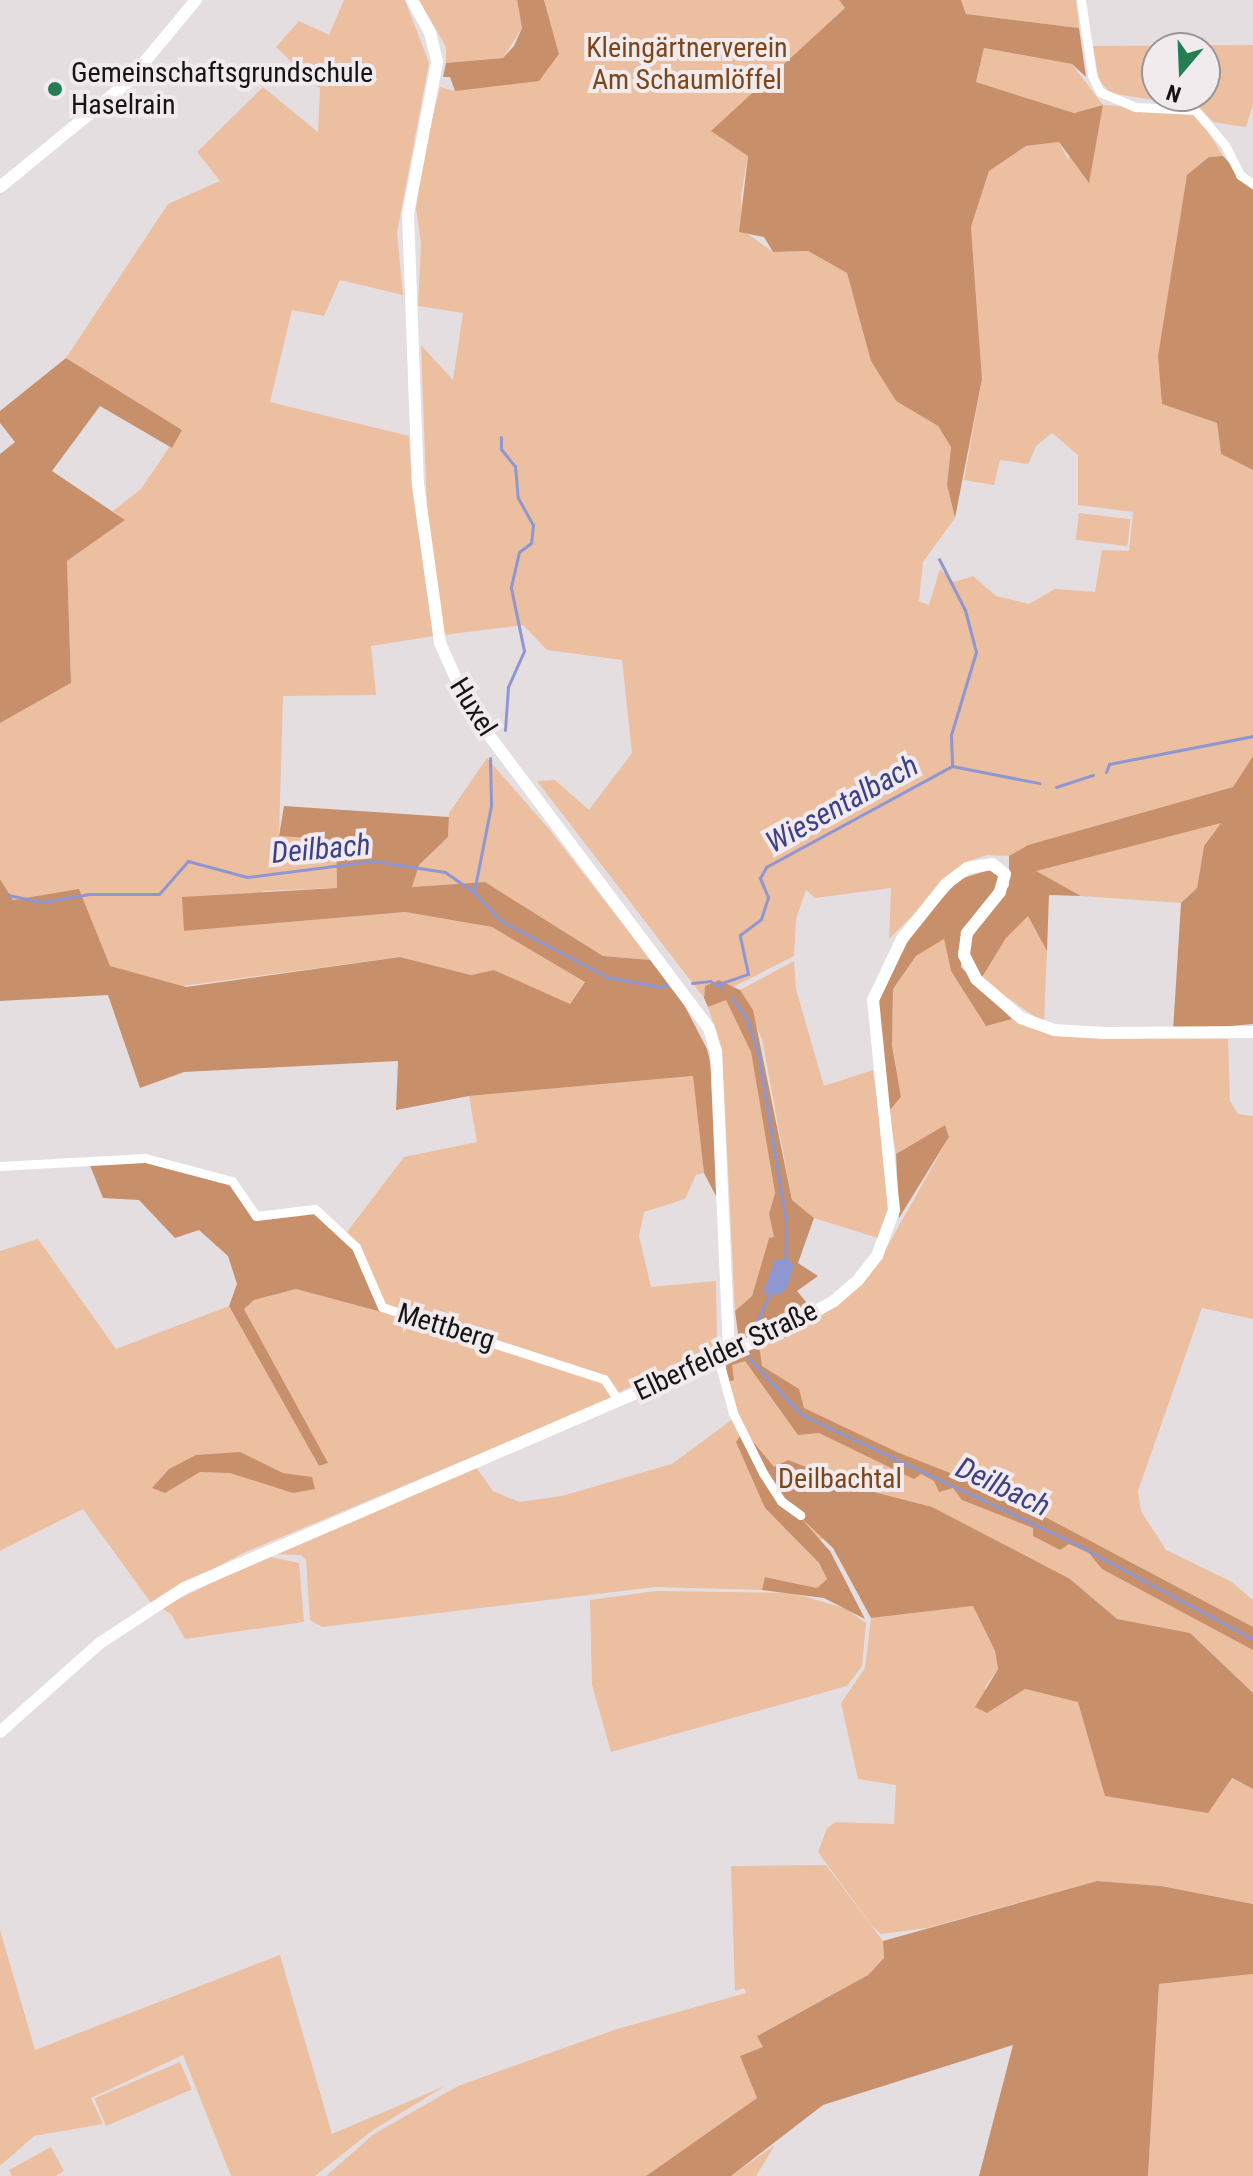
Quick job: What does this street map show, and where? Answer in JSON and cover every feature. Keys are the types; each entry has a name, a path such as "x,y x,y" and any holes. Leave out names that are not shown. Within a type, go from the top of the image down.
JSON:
{"main road":[{"path":"0,187 127,83 196,0"},
{"name":"Huxel","path":"412,0 430,33 437,62 408,214 419,498 440,643 470,710 709,1028 716,1053 724,1356"},
{"name":"Elberfelder Straße","path":"0,1732 100,1643 184,1588 724,1356 834,1301 877,1256 889,1230 894,1188 873,1000 902,939 946,884 967,868 992,864 1005,874 1000,892 967,933 964,955 981,985 1021,1018 1054,1030 1105,1033 1253,1032"}],"street":[{"path":"1081,0 1092,75 1100,92 1136,107 1195,110 1225,145 1240,175 1253,184"},
{"name":"Mettberg","path":"0,1166 145,1158 232,1181 256,1216 315,1209 356,1247 375,1296 390,1312 604,1379 618,1400"},
{"path":"724,1356 733,1413 781,1501 800,1515"}],"green space":[{"path":"344,0 405,0 429,63 397,233 403,295 340,280 324,316 292,310 270,402 409,436 412,488 434,636 371,646 376,695 283,696 279,836 336,840 337,888 264,891 184,931 405,912 492,927 585,981 569,1005 494,970 471,975 400,957 182,986 110,967 79,890 12,900 0,879 0,723 71,683 67,561 125,520 113,511 141,489 181,430 66,358 168,204 220,181 197,152 263,87 318,132 320,89 276,47 299,21 329,35"},
{"path":"419,0 517,0 522,28 503,58 446,63 446,47"},
{"name":"Kleingärtnerverein Am Schaumlöffel","path":"544,0 839,0 846,7 712,131 748,155 741,196 742,230 773,252 808,251 847,273 872,361 896,401 938,426 951,447 947,485 955,518 923,562 919,601 929,605 940,569 954,582 973,576 996,596 1029,604 1055,589 1095,592 1102,550 1129,551 1133,512 1078,505 1078,455 1052,433 1037,445 1028,464 1000,460 994,485 964,480 982,379 971,227 989,171 1026,146 1059,142 1068,159 1102,105 1074,113 976,82 984,48 1072,64 1103,105 1141,107 1141,112 1196,112 1223,156 1209,157 1162,404 1217,423 1221,454 1253,470 1253,756 1233,787 1028,845 1009,856 987,855 966,862 889,939 891,888 815,898 806,890 796,919 794,956 733,987 719,980 705,986 704,998 537,781 555,780 589,810 632,753 622,660 547,650 523,625 443,635 427,510 421,345 453,380 463,313 418,306 421,244 416,208 423,157 440,87 455,91 559,54"},
{"path":"961,0 1076,0 1079,28 966,14"},
{"path":"1221,45 1253,45 1253,105 1246,127 1213,122 1204,112 1221,112"},
{"path":"1093,46 1141,46 1141,98 1110,93 1099,80"},
{"path":"1079,513 1131,519 1127,546 1076,540"},
{"path":"487,758 548,828 651,960 603,956 485,882 411,887 419,865 448,837 449,813"},
{"path":"1222,822 1204,846 1197,888 1181,903 1081,896 1034,871"},
{"path":"1028,915 1047,951 1044,1023 981,979 1006,938"},
{"name":"Deilbachtal","path":"944,939 951,971 987,1025 1012,1019 1095,1037 1228,1039 1230,1101 1238,1114 1253,1116 1253,1319 1202,1308 1138,1491 1141,1511 1166,1550 1232,1582 1253,1600 1253,1719 908,1537 820,1539 783,1506 726,1402 725,1367 813,1319 878,1263 949,1137 945,1125 896,1154 889,1111 901,1097 892,1043 893,989 916,956"},
{"path":"794,961 796,989 824,1086 873,1070 891,1204 881,1239 814,1218 792,1200 762,1039 740,990"},
{"path":"726,999 751,1052 775,1194 769,1214 775,1237 769,1238 752,1296 735,1311 722,1049 708,1007"},
{"path":"694,1076 704,1173 696,1175 685,1199 644,1212 639,1236 651,1287 716,1281 717,1346 617,1393 605,1377 383,1305 358,1245 347,1232 404,1157 477,1142 469,1096"},
{"path":"38,1239 116,1349 229,1306 319,1466 327,1463 244,1309 254,1300 296,1289 389,1314 602,1381 613,1398 241,1554 151,1603 83,1509 0,1551 0,1251"},
{"path":"734,1418 765,1508 819,1563 827,1579 817,1588 766,1577 762,1590 655,1587 322,1627 310,1620 306,1560 301,1555 276,1554 475,1466 493,1491 519,1502 562,1496 672,1464"},
{"path":"266,1556 299,1563 304,1622 185,1639 171,1614 161,1608"},
{"path":"656,1591 793,1593 847,1609 866,1623 862,1666 847,1686 611,1752 592,1685 590,1600"},
{"path":"973,1606 995,1651 998,1669 985,1687 987,1713 1025,1689 1078,1702 1253,1789 1253,1904 1161,1886 1097,1881 927,1928 881,1934 872,1926 818,1852 827,1828 836,1822 894,1824 896,1785 858,1779 841,1703 865,1668 871,1618"},
{"path":"826,1865 883,1941 884,1958 868,1975 758,2035 764,2047 757,2098 646,2176 326,2176 374,2134 458,2086 617,2029 746,1993 744,1988 735,1991 731,1866"},
{"path":"0,1930 35,2050 280,1955 332,2134 445,2086 373,2130 315,2176 231,2176 183,2055 91,2098 103,2124 34,2136 0,2166"},
{"path":"1253,1974 1253,2176 1148,2176 1159,1984"},
{"path":"180,2062 192,2090 106,2126 94,2098"},
{"path":"775,2145 756,2176 731,2176"},
{"path":"51,2147 64,2171 56,2176 12,2176 9,2170"}],"shaded area":[{"path":"517,0 544,0 559,54 539,81 455,91 450,77 443,77 446,63 503,58 514,46 522,28"},
{"path":"839,0 961,0 966,14 1079,28 1086,77 1072,64 984,48 976,82 1074,113 1103,105 1089,183 1059,142 1026,146 989,171 971,227 982,379 955,518 947,485 951,447 938,426 896,401 871,361 847,273 808,251 773,252 764,237 739,232 748,156 711,131 845,8"},
{"path":"1223,156 1253,189 1253,470 1221,454 1217,423 1162,404 1158,356 1187,175 1209,157"},
{"path":"66,358 182,430 172,448 100,406 52,471 125,520 67,561 71,683 0,723 0,454 15,442 0,423 0,411"},
{"path":"1253,756 1253,1024 1173,1031 1181,903 1197,888 1204,846 1221,823 1036,871 1081,896 1049,895 1047,951 1028,916 1006,938 981,979 969,952 973,931 1009,886 1009,856 1028,845 1233,787"},
{"path":"284,806 449,817 448,837 419,865 412,887 485,882 603,956 651,960 677,991 707,1049 713,1074 716,1196 704,1173 693,1076 469,1096 396,1110 398,1061 184,1072 140,1088 108,995 0,1001 0,879 13,900 79,889 110,966 186,987 400,957 471,975 494,970 570,1004 585,982 492,927 405,912 184,931 182,897 337,888 336,840 279,836"},
{"path":"989,870 998,876 997,888 962,935 961,967 1012,1019 986,1026 951,971 944,939 916,956 893,989 892,1045 901,1097 889,1111 878,1002 904,946 930,911 960,879"},
{"path":"719,980 740,990 753,1010 792,1200 814,1218 798,1263 818,1276 797,1291 812,1309 739,1341 735,1311 752,1296 769,1238 774,1237 769,1214 775,1193 751,1052 726,1000 708,1007 704,998 705,986"},
{"path":"945,1125 949,1137 899,1218 896,1154"},
{"path":"142,1160 229,1183 254,1219 314,1212 353,1249 389,1314 296,1289 254,1300 244,1309 328,1463 319,1466 229,1306 237,1284 228,1256 199,1230 175,1238 139,1200 103,1198 89,1163"},
{"path":"759,1345 762,1366 799,1389 804,1408 899,1453 994,1490 1253,1627 1253,1650 1102,1569 1089,1553 1069,1544 1060,1550 1033,1536 1033,1528 962,1500 953,1488 939,1492 934,1481 921,1474 914,1479 819,1433 798,1435 745,1361 732,1365 734,1380 727,1382 726,1362"},
{"path":"745,1432 774,1467 788,1460 862,1489 932,1507 1070,1579 1117,1619 1190,1633 1253,1693 1253,1789 1232,1778 1208,1813 1105,1796 1078,1702 1025,1689 987,1713 975,1707 998,1669 995,1651 973,1606 871,1618 833,1548 782,1500"},
{"path":"742,1433 762,1474 830,1551 865,1619 824,1598 762,1590 765,1577 817,1588 827,1579 819,1563 765,1508 736,1442"},
{"path":"240,1452 283,1473 312,1477 315,1489 293,1493 230,1473 200,1472 165,1493 152,1488 169,1469 196,1455"},
{"path":"1097,1881 1161,1886 1253,1904 1253,1974 1159,1984 1148,2176 979,2176 1013,2045 823,2105 731,2176 646,2176 757,2098 740,2056 763,2047 757,2036 868,1975 884,1958 883,1941"}],"water":[{"path":"788,1259 794,1265 787,1288 779,1295 763,1293 775,1260"}],"waterway":[{"path":"501,437 501,449 515,466 518,498 533,525 531,543 519,552 511,588 524,651 508,687 505,730"},
{"path":"939,559 965,610 976,652 951,735 952,766"},
{"name":"Wiesentalbach","path":"1106,772 1109,764 1253,736"},
{"path":"474,892 491,805 490,758"},
{"name":"Wiesentalbach","path":"716,985 748,974 740,935 761,919 768,897 760,878 766,867 952,766 1039,783"},
{"name":"Wiesentalbach","path":"1056,787 1093,775"},
{"name":"Deilbach","path":"8,895 42,902 89,894 159,894 188,861 247,877 373,861 445,872 474,892 501,921 607,977 660,987 670,984"},
{"name":"Deilbach","path":"692,983 710,981 722,988"},
{"name":"Deilbach","path":"732,998 747,1019 758,1052 786,1222 785,1261"},
{"name":"Deilbach","path":"754,1327 772,1290"},
{"name":"Deilbach","path":"749,1358 802,1415 1070,1541 1253,1639"}],"place":[{"name":"Gemeinschaftsgrundschule Haselrain","path":"55,89"}]}
